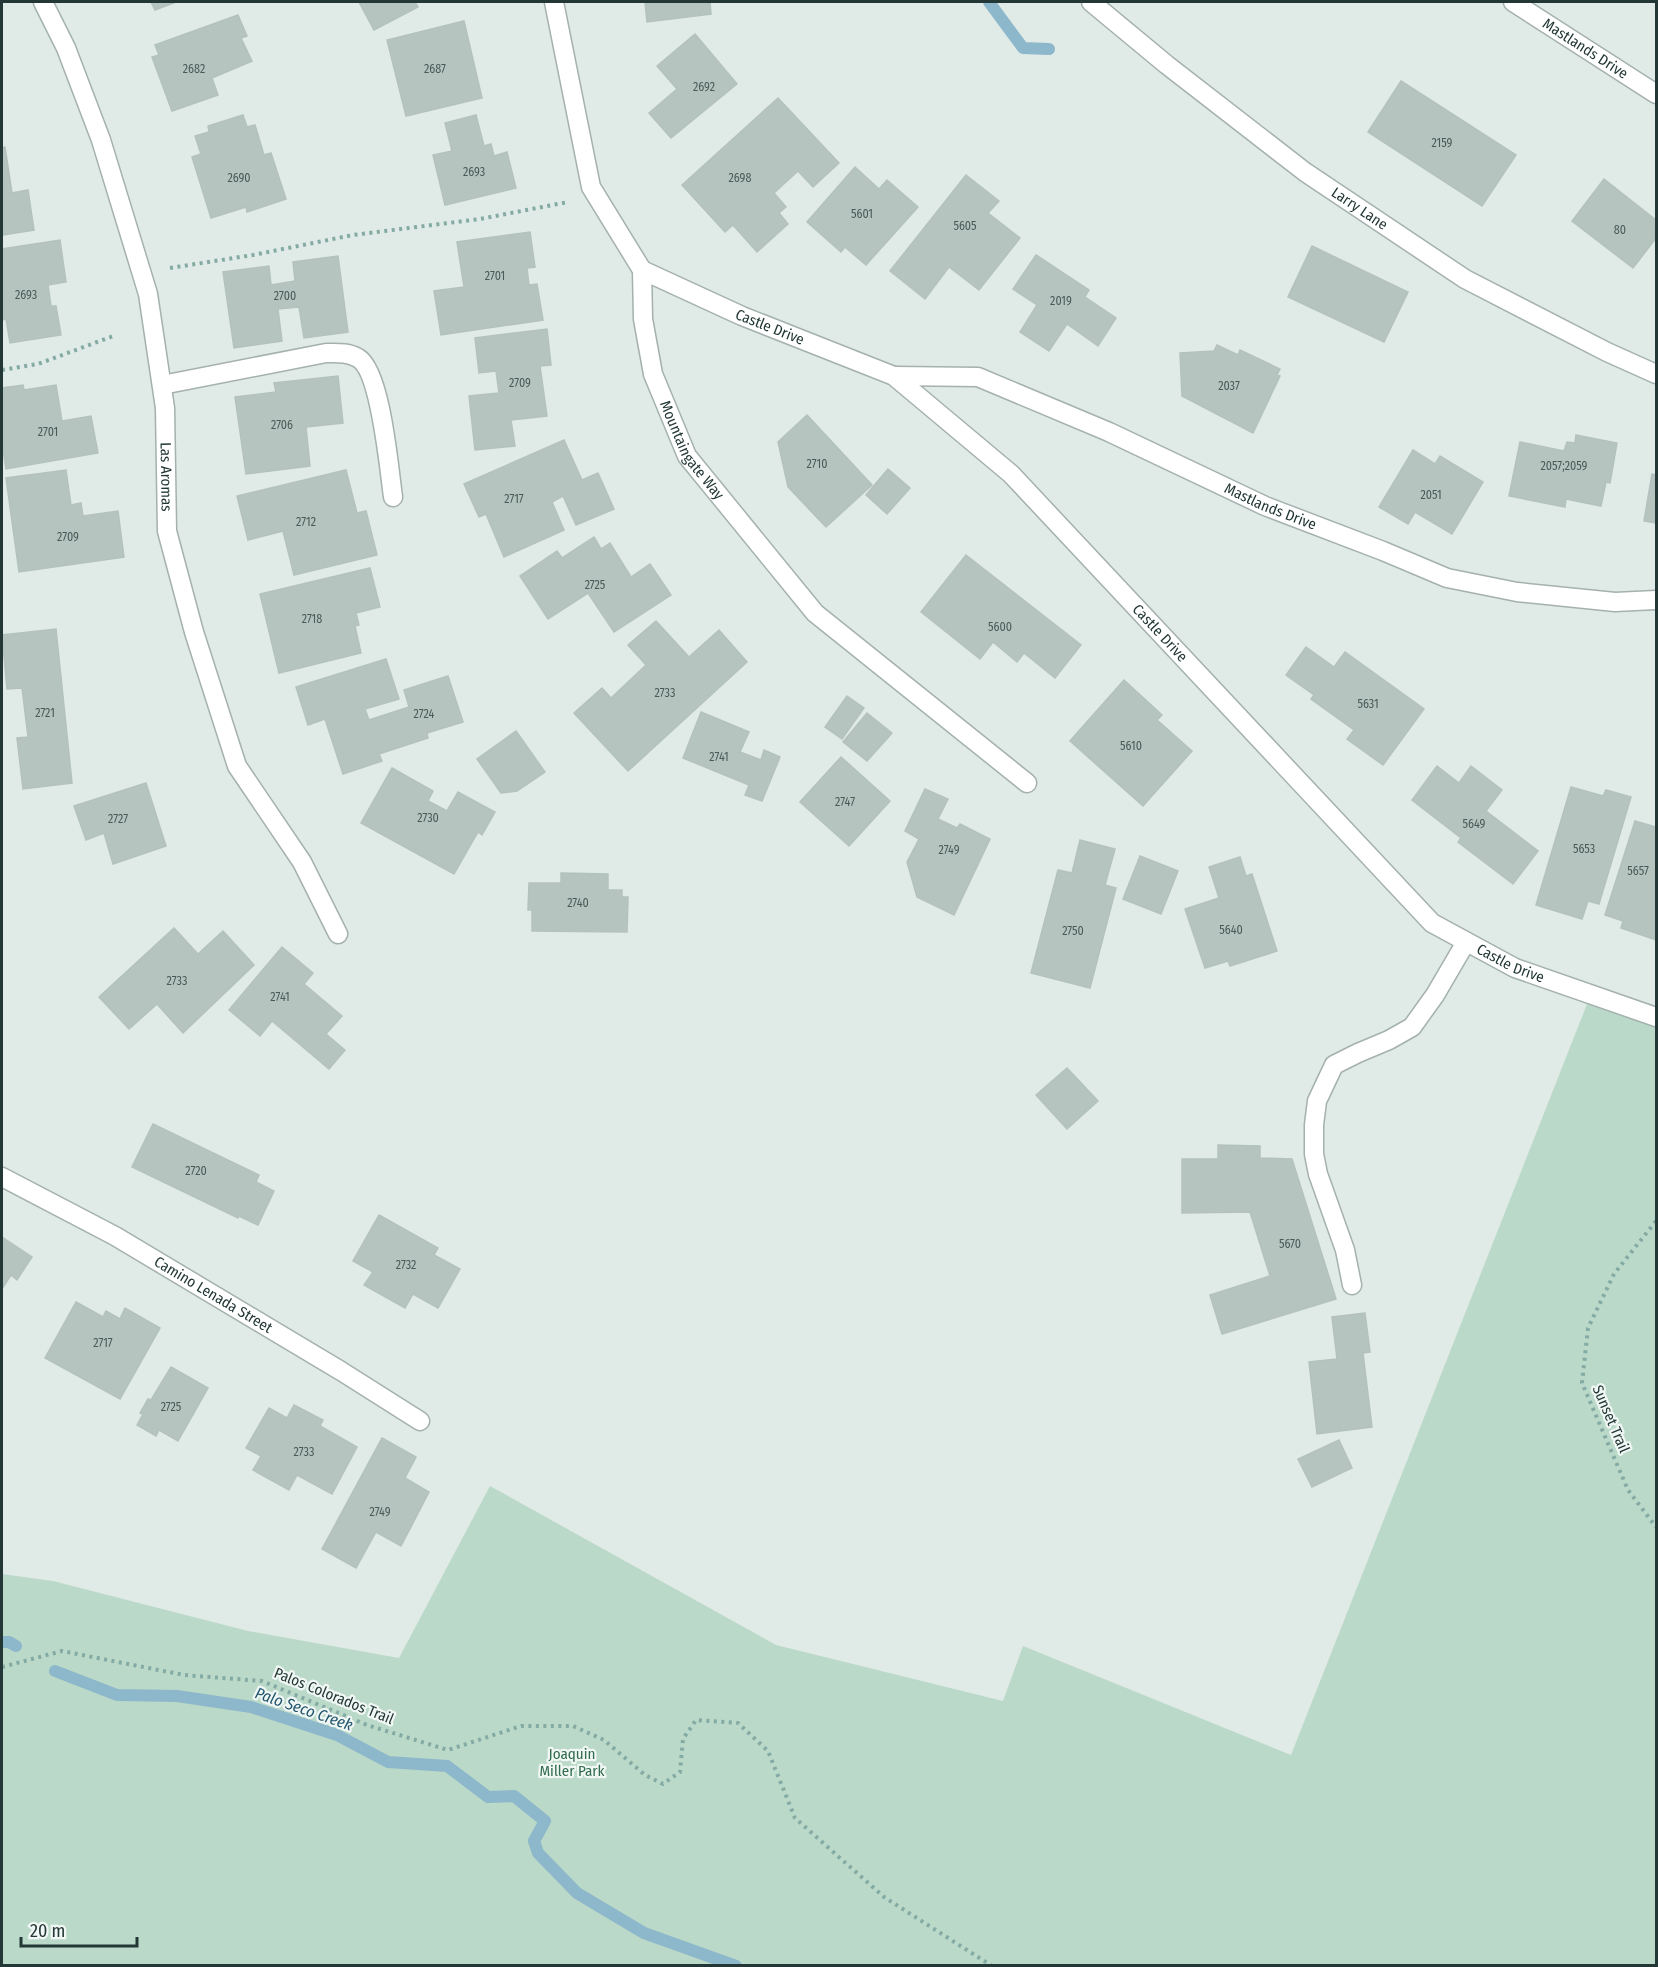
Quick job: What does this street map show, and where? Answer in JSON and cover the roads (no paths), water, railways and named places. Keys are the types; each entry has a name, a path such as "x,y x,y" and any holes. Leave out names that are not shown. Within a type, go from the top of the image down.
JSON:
{"street":[{"name":"Las Aromas","path":"43,2 66,48 104,151 148,294 165,408 167,531 194,632 237,766 302,862 338,934"},
{"path":"554,2 591,187 642,270"},
{"name":"Larry Lane","path":"1090,2 1305,172 1465,279 1607,352 1656,374"},
{"name":"Mastlands Drive","path":"1513,2 1656,94"},
{"name":"Castle Drive","path":"642,270 742,316 894,376 1011,474 1432,923 1515,968 1656,1017"},
{"name":"Mountaingate Way","path":"642,270 643,319 653,374 687,456 815,613 1028,783"},
{"path":"162,385 326,353 344,352 359,358 368,368 378,395 393,497"},
{"name":"Mastlands Drive","path":"894,376 978,377 1109,432 1265,506 1447,578 1528,593 1615,602 1656,600"},
{"path":"1352,1285 1345,1250 1318,1174 1314,1154 1317,1101 1334,1065 1412,1027 1435,995 1466,942"},
{"name":"Camino Lenada Street","path":"2,1177 115,1236 420,1421"}],"waterway":[{"path":"989,2 1023,48 1049,49"},
{"name":"Palo Seco Creek","path":"2,1642 9,1642 16,1646"},
{"name":"Palo Seco Creek","path":"55,1671 117,1695 177,1696 251,1707 337,1735 388,1762 447,1766 488,1797 514,1796 545,1821 534,1841 538,1853 577,1893 644,1933 736,1966"}],"park label":[{"name":"Joaquin Miller Park","path":"572,1762"}]}
